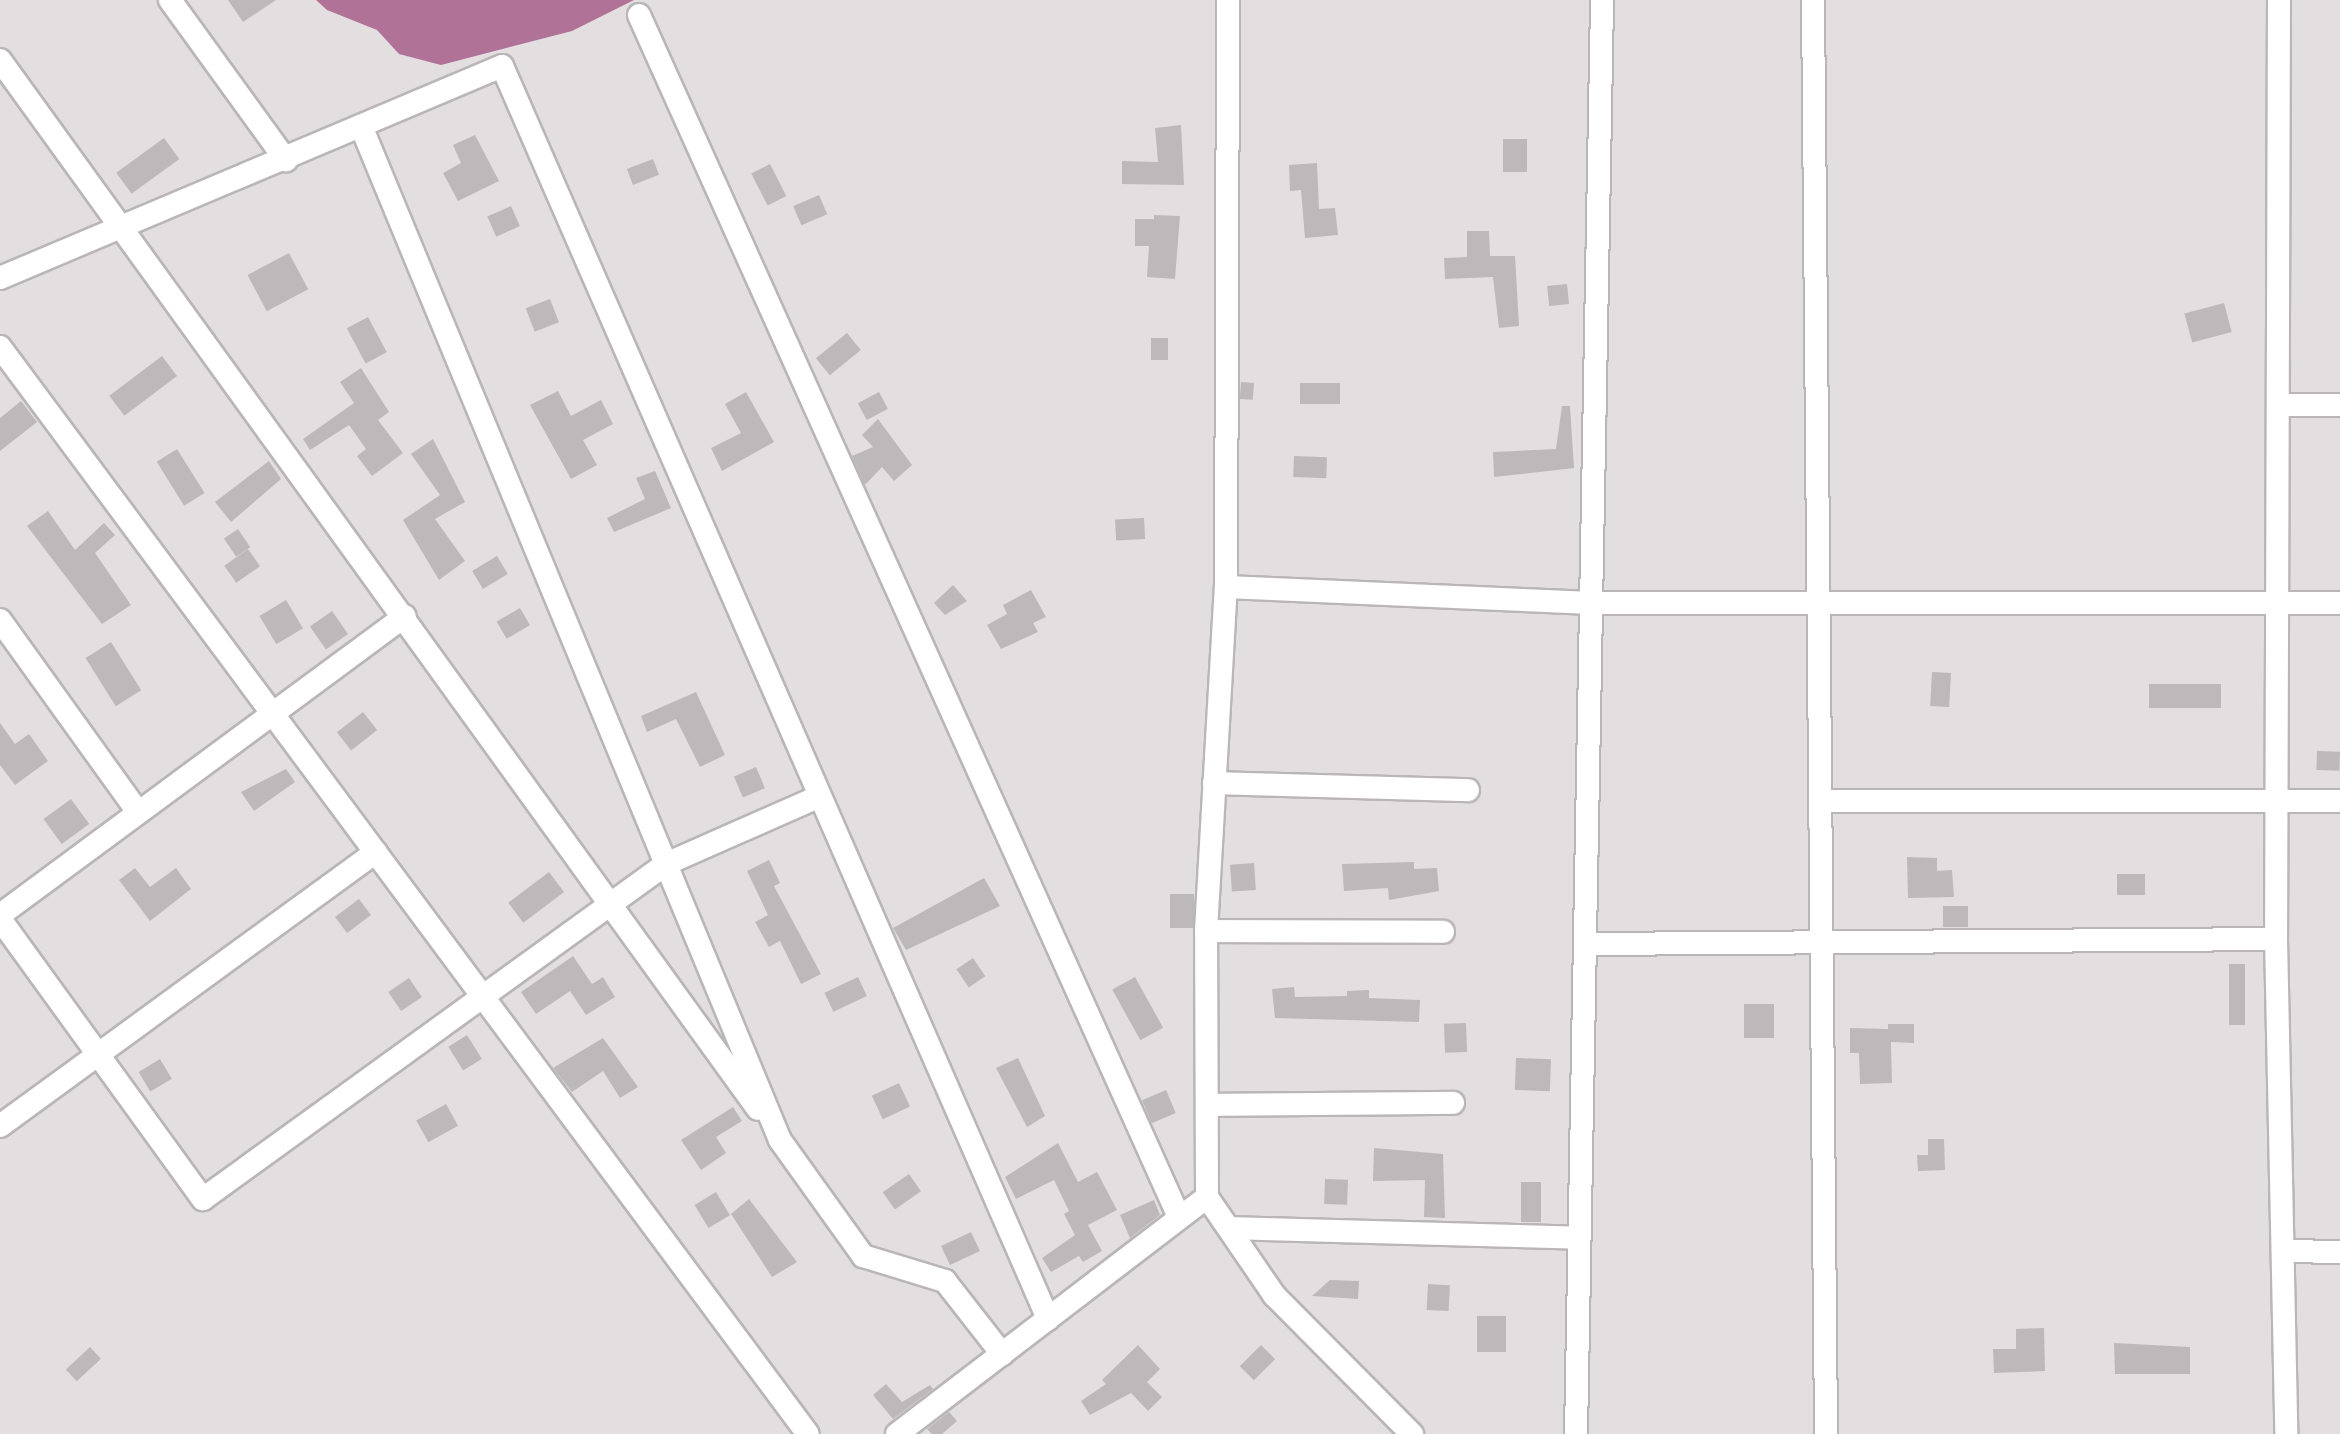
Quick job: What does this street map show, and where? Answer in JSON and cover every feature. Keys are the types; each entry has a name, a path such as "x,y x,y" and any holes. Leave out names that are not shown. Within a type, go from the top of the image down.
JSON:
{"street":[{"path":"170,0 286,160"},
{"path":"1228,0 1226,587 1206,931 1207,1197 1274,1295 1412,1434"},
{"path":"1576,1434 1602,0"},
{"path":"1813,0 1824,801 1826,1434"},
{"path":"2279,0 2280,603 2276,939 2286,1434"},
{"path":"639,15 1178,1215"},
{"path":"0,60 405,616 863,1256 945,1281 1002,1354"},
{"path":"0,278 286,160 502,66 1048,1319"},
{"path":"361,126 780,1140"},
{"path":"0,347 808,1434"},
{"path":"2280,405 2340,405"},
{"path":"1226,587 1592,603 2340,603"},
{"path":"405,616 271,712 0,917 203,1199 666,864 820,796"},
{"path":"0,620 138,812"},
{"path":"1214,783 1468,790"},
{"path":"1824,801 2340,801"},
{"path":"0,1126 376,852"},
{"path":"1206,931 1443,932"},
{"path":"1585,944 2276,939"},
{"path":"1207,1105 1453,1103"},
{"path":"897,1434 1178,1215 1207,1197"},
{"path":"1229,1228 1578,1238"},
{"path":"2284,1251 2340,1252"}],"shaded area":[{"path":"316,0 634,0 572,31 441,65 399,54 377,30 327,10"}],"building":[{"path":"228,0 276,0 243,22"},
{"path":"1181,125 1184,185 1122,184 1122,161 1158,162 1155,128"},
{"path":"475,135 499,181 458,201 443,173 461,163 453,145"},
{"path":"164,138 179,159 132,194 116,173"},
{"path":"1503,139 1527,139 1527,172 1503,172"},
{"path":"653,159 659,175 633,185 627,169"},
{"path":"1317,163 1319,209 1335,208 1338,235 1305,238 1301,190 1290,191 1289,165"},
{"path":"770,164 786,196 768,206 751,174"},
{"path":"819,195 827,214 801,225 793,206"},
{"path":"511,206 520,226 496,237 487,217"},
{"path":"1154,215 1180,216 1175,279 1147,277 1149,246 1135,246 1135,219 1154,219"},
{"path":"1467,231 1489,231 1490,256 1515,256 1519,326 1499,328 1493,277 1445,279 1444,258 1467,257"},
{"path":"289,253 308,289 267,311 248,275"},
{"path":"1567,284 1569,304 1549,306 1547,286"},
{"path":"550,299 559,322 535,332 526,308"},
{"path":"2224,303 2232,332 2192,343 2184,314"},
{"path":"368,317 387,352 366,364 347,328"},
{"path":"847,333 861,350 830,375 816,358"},
{"path":"1151,338 1168,338 1168,360 1151,360"},
{"path":"162,356 177,376 124,416 109,396"},
{"path":"361,368 389,412 378,420 403,453 372,476 357,456 366,449 349,425 310,450 303,439 354,403 340,382"},
{"path":"1241,382 1254,383 1253,400 1240,399"},
{"path":"1300,383 1340,383 1340,404 1300,404"},
{"path":"558,391 571,416 601,400 613,424 583,440 597,465 571,479 530,405"},
{"path":"746,392 774,442 722,471 711,448 741,433 725,404"},
{"path":"879,392 888,409 867,420 858,403"},
{"path":"21,401 37,422 0,451 0,418"},
{"path":"1562,406 1570,406 1574,468 1494,477 1493,452 1556,449"},
{"path":"878,419 912,465 894,481 882,467 865,485 852,456 873,447 862,435"},
{"path":"433,439 465,502 435,519 465,561 439,580 403,520 440,495 411,454"},
{"path":"177,449 205,493 184,506 157,462"},
{"path":"1294,456 1327,457 1326,478 1293,477"},
{"path":"269,461 281,479 231,522 215,502"},
{"path":"655,471 671,508 614,532 607,518 645,499 636,478"},
{"path":"48,511 75,550 104,523 115,535 95,553 131,605 102,624 27,526"},
{"path":"1144,518 1145,539 1116,540 1115,520"},
{"path":"238,529 250,547 236,557 224,539"},
{"path":"248,549 260,566 236,583 224,566"},
{"path":"497,556 508,574 483,589 472,571"},
{"path":"953,585 967,601 945,615 934,603"},
{"path":"1031,590 1046,617 1033,623 1038,632 1001,649 987,625 1007,614 1003,605"},
{"path":"286,600 303,628 276,644 259,616"},
{"path":"520,608 530,625 507,639 497,622"},
{"path":"332,611 348,634 326,649 310,626"},
{"path":"111,642 141,690 116,706 86,658"},
{"path":"1932,672 1951,673 1949,707 1930,706"},
{"path":"2149,684 2221,684 2221,708 2149,708"},
{"path":"696,692 725,755 700,767 676,719 647,732 641,716"},
{"path":"363,712 377,730 351,750 337,732"},
{"path":"0,723 15,744 29,734 48,761 15,785 0,765"},
{"path":"2317,751 2340,752 2339,771 2316,770"},
{"path":"756,767 765,788 743,798 734,776"},
{"path":"286,769 295,782 254,811 241,792"},
{"path":"71,799 89,824 62,844 43,819"},
{"path":"1907,857 1937,858 1937,871 1952,870 1954,897 1908,898"},
{"path":"769,860 780,883 774,886 821,974 801,984 780,941 769,947 755,922 768,915 747,871"},
{"path":"1414,862 1414,869 1437,868 1439,891 1389,900 1388,888 1344,891 1342,864"},
{"path":"1254,863 1256,890 1232,892 1230,865"},
{"path":"135,868 150,887 176,868 191,889 150,921 119,880"},
{"path":"549,872 564,892 523,923 508,903"},
{"path":"2117,874 2145,874 2145,895 2117,895"},
{"path":"984,878 1000,906 906,950 893,928"},
{"path":"1170,894 1194,894 1194,928 1170,928"},
{"path":"359,899 371,915 347,933 335,917"},
{"path":"1943,906 1968,906 1968,927 1943,927"},
{"path":"573,956 592,984 603,977 615,997 586,1015 570,991 536,1014 521,992"},
{"path":"973,958 985,976 969,987 956,969"},
{"path":"2229,964 2245,964 2245,1025 2229,1025"},
{"path":"858,977 867,996 833,1012 824,993"},
{"path":"1135,977 1163,1028 1140,1040 1112,990"},
{"path":"409,978 422,997 401,1011 388,992"},
{"path":"1294,987 1295,997 1347,996 1347,991 1369,990 1369,998 1420,1000 1419,1022 1275,1018 1272,989"},
{"path":"1744,1004 1774,1004 1774,1038 1744,1038"},
{"path":"1466,1023 1467,1052 1445,1053 1444,1024"},
{"path":"1888,1024 1914,1024 1914,1043 1891,1042 1892,1083 1860,1084 1859,1053 1850,1053 1850,1028 1888,1029"},
{"path":"467,1035 482,1059 463,1070 448,1047"},
{"path":"603,1038 638,1087 620,1098 603,1071 572,1092 553,1068"},
{"path":"1018,1058 1045,1116 1027,1127 996,1068"},
{"path":"1516,1058 1551,1059 1550,1091 1515,1090"},
{"path":"160,1059 172,1079 150,1092 139,1072"},
{"path":"899,1083 910,1107 883,1119 872,1096"},
{"path":"1166,1090 1176,1113 1152,1123 1142,1100"},
{"path":"446,1104 458,1126 428,1142 416,1120"},
{"path":"733,1107 742,1121 716,1137 726,1153 701,1170 681,1140"},
{"path":"1928,1139 1944,1139 1945,1170 1918,1171 1917,1155 1928,1155"},
{"path":"1058,1143 1078,1182 1097,1172 1117,1210 1088,1225 1102,1251 1083,1262 1079,1256 1051,1272 1042,1258 1075,1235 1064,1214 1069,1211 1054,1180 1016,1199 1005,1177"},
{"path":"1374,1148 1443,1154 1445,1218 1424,1217 1425,1180 1373,1181"},
{"path":"909,1174 921,1191 895,1210 883,1192"},
{"path":"1325,1179 1348,1180 1347,1205 1324,1204"},
{"path":"1521,1182 1541,1182 1541,1222 1521,1222"},
{"path":"716,1192 730,1215 708,1228 695,1205"},
{"path":"749,1199 797,1262 772,1277 731,1214"},
{"path":"1154,1200 1160,1215 1130,1238 1120,1215"},
{"path":"971,1232 980,1251 950,1265 941,1246"},
{"path":"1330,1280 1359,1281 1358,1299 1312,1296"},
{"path":"1428,1284 1450,1285 1449,1311 1427,1310"},
{"path":"1477,1316 1506,1316 1506,1352 1477,1352"},
{"path":"2044,1328 2045,1371 1994,1373 1993,1349 2016,1349 2016,1329"},
{"path":"2114,1343 2190,1347 2190,1374 2115,1374"},
{"path":"1138,1345 1160,1369 1147,1382 1162,1397 1148,1411 1131,1393 1090,1415 1081,1401 1106,1384 1102,1380"},
{"path":"1261,1345 1275,1359 1254,1380 1240,1366"},
{"path":"90,1347 101,1359 77,1381 66,1370"},
{"path":"886,1384 902,1402 930,1385 933,1389 893,1419 873,1395"},
{"path":"949,1412 957,1421 942,1434 932,1434 927,1429"}]}
